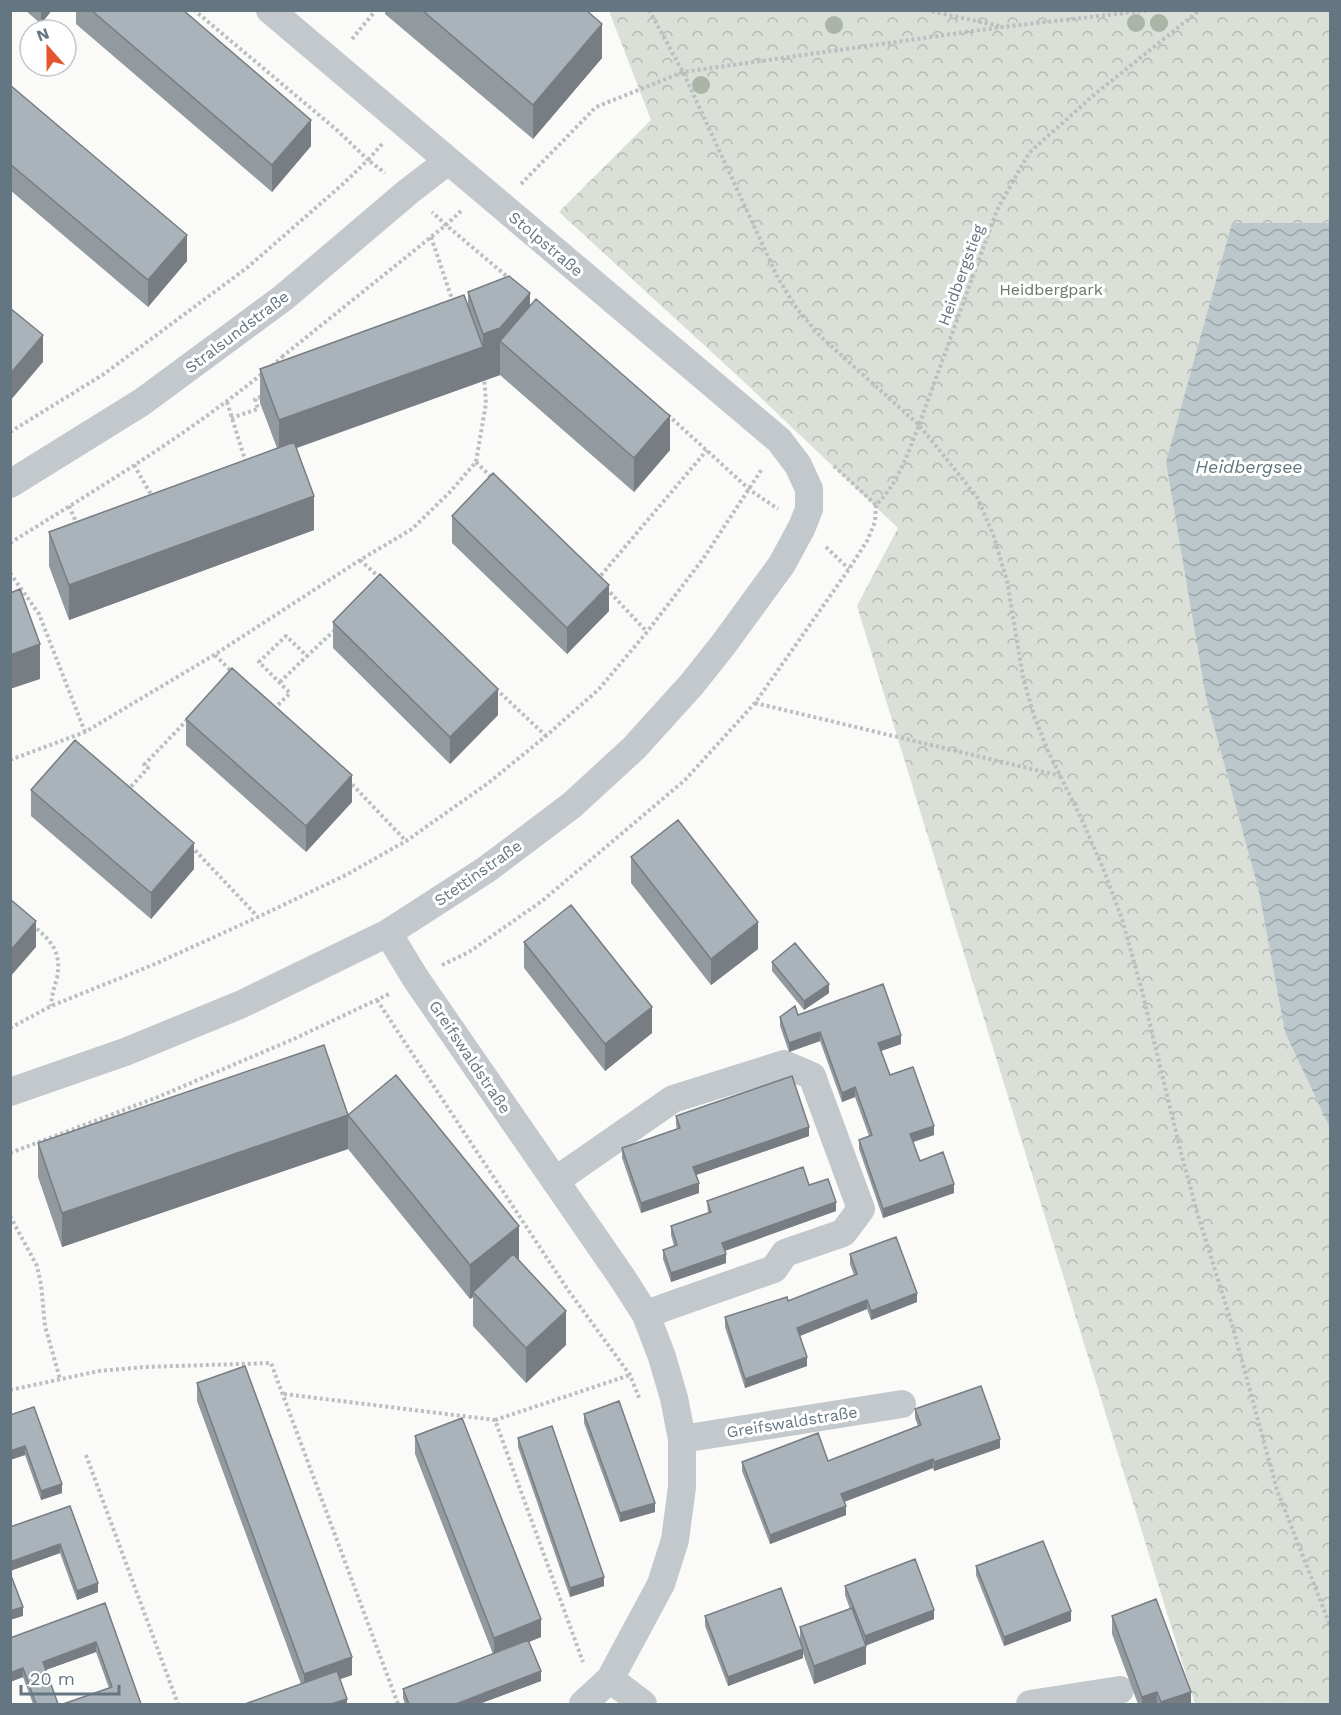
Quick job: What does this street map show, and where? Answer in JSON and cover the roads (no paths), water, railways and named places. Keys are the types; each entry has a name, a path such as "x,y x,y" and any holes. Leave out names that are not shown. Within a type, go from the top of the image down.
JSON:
{"street":[{"name":"Stolpstraße","path":"270,10 779,440 798,465 809,489"},
{"name":"Stralsundstraße","path":"10,484 151,395 283,298 448,161"},
{"name":"Stettinstraße","path":"10,1092 125,1052 242,1004 388,933 487,869 562,812 634,748 698,676 782,564 810,509 809,489"},
{"name":"Greifswaldstraße","path":"388,933 416,979 623,1279 646,1316 662,1357 674,1398 682,1439 682,1487 675,1540 661,1584 610,1679 582,1704"},
{"path":"555,1180 673,1099 784,1064 812,1076 861,1209 843,1233 785,1254 774,1269 646,1316"},
{"name":"Greifswaldstraße","path":"682,1439 902,1404"},
{"path":"610,1679 643,1704"},
{"path":"1030,1704 1120,1690"}],"water":[{"name":"Heidbergsee","path":"1232,223 1330,223 1330,1128 1285,1032 1259,891 1206,697 1166,462"}],"park label":[{"name":"Heidbergpark","path":"1051,289"}]}
